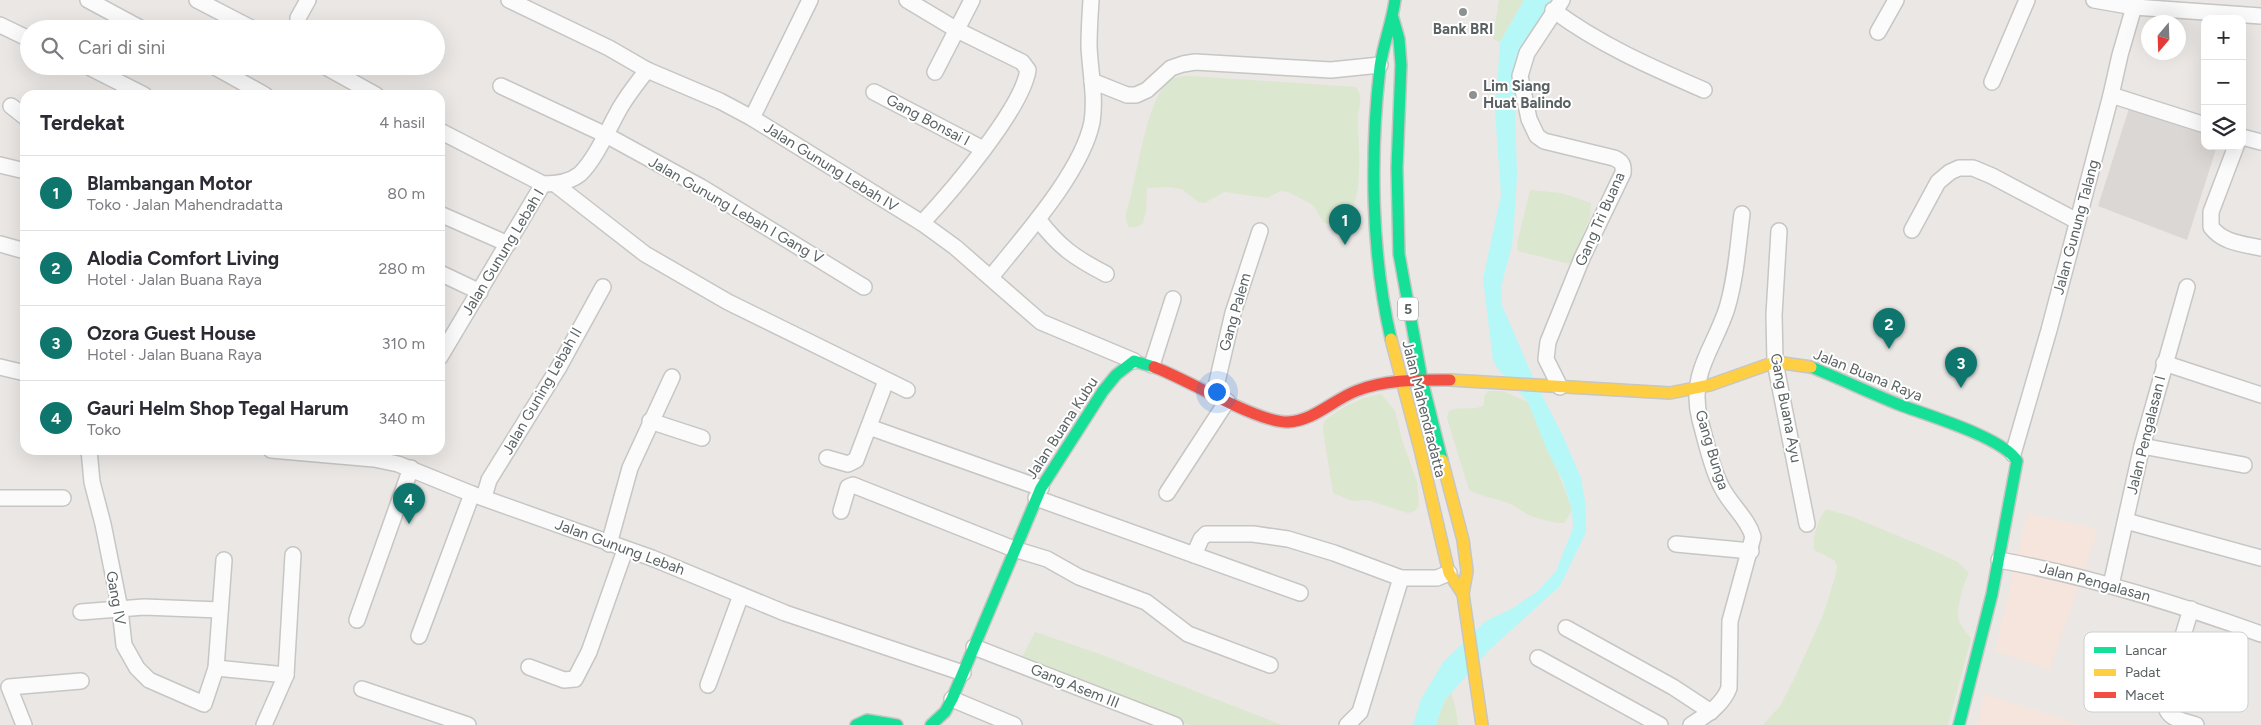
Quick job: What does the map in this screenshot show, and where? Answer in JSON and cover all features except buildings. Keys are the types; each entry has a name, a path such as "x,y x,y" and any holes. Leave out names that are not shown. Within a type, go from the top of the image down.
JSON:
{"main road":[{"name":"Jalan Mahendradatta","path":"1395,0 1393,18 1380,65 1376,120 1374,224 1386,318 1401,381 1420,449 1449,574 1463,594"},
{"name":"Jalan Mahendradatta","path":"1393,18 1399,40 1401,65 1397,168 1399,254 1422,380 1463,540 1467,571 1463,594 1482,725"},
{"path":"1134,361 1152,365 1180,376 1220,398 1275,421 1290,422 1307,419 1354,391 1374,385 1401,381"},
{"name":"Jalan Buana Kubu","path":"931,725 945,712 952,699 1038,493 1103,390 1116,375 1134,361"},
{"name":"Jalan Buana Raya","path":"1401,381 1507,383 1640,393 1671,393 1696,388 1775,362 1783,362 1810,366 1899,404 1973,432 2013,454"},
{"path":"1959,725 1999,560 2017,469 2017,461 2013,454"},
{"path":"856,725 867,720 897,725"}],"street":[{"path":"88,0 125,20"},
{"path":"197,0 236,20"},
{"path":"298,18 308,0"},
{"name":"Jalan Gunung Lebah IV","path":"509,0 609,48 647,70 720,101 752,118 922,224 991,277 1020,306 1041,322 1134,361"},
{"path":"752,118 810,0"},
{"path":"907,0 957,30 1022,62 1028,70 1026,82 1016,101 983,149 922,224"},
{"path":"935,72 972,0"},
{"path":"991,277 1038,219 1074,166 1086,142 1092,122 1092,82 1089,46 1091,0"},
{"path":"1878,32 1896,0"},
{"path":"1992,82 2027,0"},
{"path":"2094,0 2261,16"},
{"name":"Jalan Gunung Talang","path":"2013,454 2049,330 2135,4"},
{"path":"1558,5 1588,35 1621,53 1704,90"},
{"name":"Gang Tri Buana","path":"1556,387 1546,359 1548,342 1582,258 1624,167 1621,161 1614,158 1560,147 1544,141 1537,136 1529,119 1520,76 1527,53 1558,5"},
{"path":"0,25 20,35"},
{"path":"1092,82 1131,96 1141,93 1160,76 1183,64 1195,62 1331,70 1380,65"},
{"name":"Jalan Gunung Lebah I","path":"445,349 508,244 549,184 578,175 606,135 620,108 647,70"},
{"path":"105,75 134,90"},
{"path":"229,75 256,90"},
{"path":"340,75 367,90"},
{"name":"Jalan Gunung Lebah I Gang V","path":"501,86 606,135 701,187 864,287"},
{"name":"Gang Bonsai I","path":"874,92 983,149"},
{"path":"2111,96 2201,124"},
{"path":"11,106 20,113"},
{"path":"445,133 549,184 645,254 750,315 907,390"},
{"path":"2246,138 2261,142"},
{"path":"2234,150 2211,212 2211,227 2219,236 2228,240 2261,248"},
{"path":"0,165 20,170"},
{"path":"1912,230 1938,182 1950,172 1959,168 1973,168 1992,176 2077,222"},
{"name":"Gang Bunga","path":"1691,725 1711,712 1726,696 1729,688 1730,621 1751,551 1753,537 1750,525 1732,506 1720,485 1699,418 1696,388 1707,351 1727,308 1742,214"},
{"path":"445,216 508,244"},
{"path":"1038,219 1053,240 1065,250 1084,263 1106,274"},
{"name":"Gang Palem","path":"1167,493 1220,398 1234,313 1260,230"},
{"name":"Gang Buana Ayu","path":"1779,231 1774,315 1775,362 1807,524"},
{"path":"0,244 20,250"},
{"path":"445,275 480,292"},
{"name":"Jalan Guning Lebah II","path":"419,636 478,496 559,367 603,286"},
{"name":"Jalan Pengalasan I","path":"2111,585 2142,446 2187,287"},
{"path":"1152,365 1173,299"},
{"path":"2164,363 2261,395"},
{"path":"0,368 20,372"},
{"path":"609,544 630,468 672,377"},
{"path":"828,458 848,464 852,463 859,453 886,381"},
{"path":"650,422 702,438"},
{"path":"869,426 1038,493 1142,538 1300,593"},
{"path":"2142,446 2244,465"},
{"name":"Gang IV","path":"89,455 92,482 103,524 120,609 124,645 137,668 149,680 204,704 216,668"},
{"name":"Jalan Gunung Lebah","path":"388,455 411,468 478,496 695,575 785,613 963,673"},
{"path":"357,620 411,468"},
{"path":"841,511 848,487 853,485 1014,549 1047,559 1079,577 1146,602 1188,634 1270,665"},
{"path":"0,498 63,498"},
{"path":"2126,521 2261,558"},
{"path":"1194,555 1203,535 1210,533 1267,536 1288,539 1334,553 1401,578 1437,578 1449,574"},
{"path":"1676,544 1751,551"},
{"path":"529,667 564,680 575,679 588,652 625,550"},
{"path":"264,725 286,675 294,555"},
{"path":"224,560 216,668 286,675"},
{"name":"Jalan Pengalasan","path":"1999,560 2111,585 2191,609 2261,634"},
{"path":"1347,725 1360,712 1401,578"},
{"path":"708,685 741,595"},
{"path":"81,612 144,607 220,610"},
{"path":"2184,632 2191,609"},
{"path":"1566,628 1672,687 1711,712"},
{"name":"Gang Asem III","path":"974,647 1175,725"},
{"path":"1538,658 1660,725"},
{"path":"24,725 5,682 81,681"},
{"path":"362,689 450,722 468,725"},
{"path":"952,699 1014,725"},
{"path":"2167,712 2178,719 2196,725"}],"shaded area":[{"path":"2131,102 2201,124 2201,150 2216,150 2187,240 2098,206"},
{"path":"2027,513 2098,529 2050,670 1995,651"},
{"path":"1984,694 2083,725 1977,725"}],"green space":[{"path":"1499,0 1524,0 1500,42 1493,39"},
{"path":"1191,76 1356,87 1360,96 1358,187 1355,203 1348,215 1338,223 1324,223 1313,205 1288,192 1280,191 1268,198 1224,192 1205,203 1198,202 1182,189 1168,187 1147,188 1146,210 1143,223 1137,227 1129,227 1126,221 1126,214 1148,123 1154,106 1161,91 1169,81 1177,77"},
{"path":"1530,190 1562,193 1591,203 1590,218 1570,264 1518,251 1517,244"},
{"path":"1488,391 1502,391 1528,402 1572,510 1564,523 1551,522 1535,517 1500,500 1469,490 1447,418 1449,411 1454,409 1476,408 1484,405 1484,397"},
{"path":"1381,394 1395,411 1402,440 1417,482 1419,505 1415,511 1408,513 1367,500 1352,501 1333,493 1323,430 1324,422 1336,412 1351,404 1366,397"},
{"path":"1826,509 1853,517 1932,550 1958,562 1969,573 1962,590 1958,619 1971,639 1948,725 1763,725 1780,706 1794,679 1823,615 1836,574 1837,566 1834,560 1814,550 1816,529"},
{"path":"1035,632 1097,653 1282,725 1189,725 1020,661"},
{"path":"1451,693 1458,725 1436,725 1444,701"}],"water":[{"path":"1524,0 1551,0 1526,41 1514,72 1517,176 1512,245 1501,287 1502,305 1535,382 1562,434 1581,478 1586,507 1586,532 1560,586 1488,651 1444,701 1436,725 1413,725 1421,699 1444,661 1486,621 1513,608 1538,591 1556,571 1573,528 1572,510 1563,481 1547,450 1528,402 1497,368 1493,360 1483,279 1501,195 1495,113 1500,42"}],"traffic: fast":[{"path":"1391,339 1379,272 1374,203 1374,169 1380,67 1395,0"},
{"path":"1393,18 1399,39 1401,65 1397,168 1399,254 1422,380 1442,460"},
{"path":"931,725 945,712 952,699 1041,488 1103,391 1116,375 1134,361 1154,367"},
{"path":"1811,367 1900,405 1964,428 1997,444 2009,452 2017,461 1992,594 1959,725"},
{"path":"856,725 867,720 897,725"}],"traffic: slow":[{"path":"1391,339 1420,449 1449,573 1463,594"},
{"path":"1450,380 1670,393 1710,385 1775,362 1811,367"},
{"path":"1442,460 1463,540 1467,571 1463,594 1482,725"}],"traffic: jam":[{"path":"1154,367 1259,416 1288,422 1306,418 1367,387 1403,381 1450,380"}],"place":[{"name":"Bank BRI","path":"1463,12"},
{"name":"Lim Siang Huat Balindo","path":"1473,95"},
{"name":"Blambangan Motor","path":"1345,245"},
{"name":"Alodia Comfort Living","path":"1889,349"},
{"name":"Ozora Guest House","path":"1961,388"},
{"name":"Gauri Helm Shop Tegal Harum","path":"409,524"}]}
